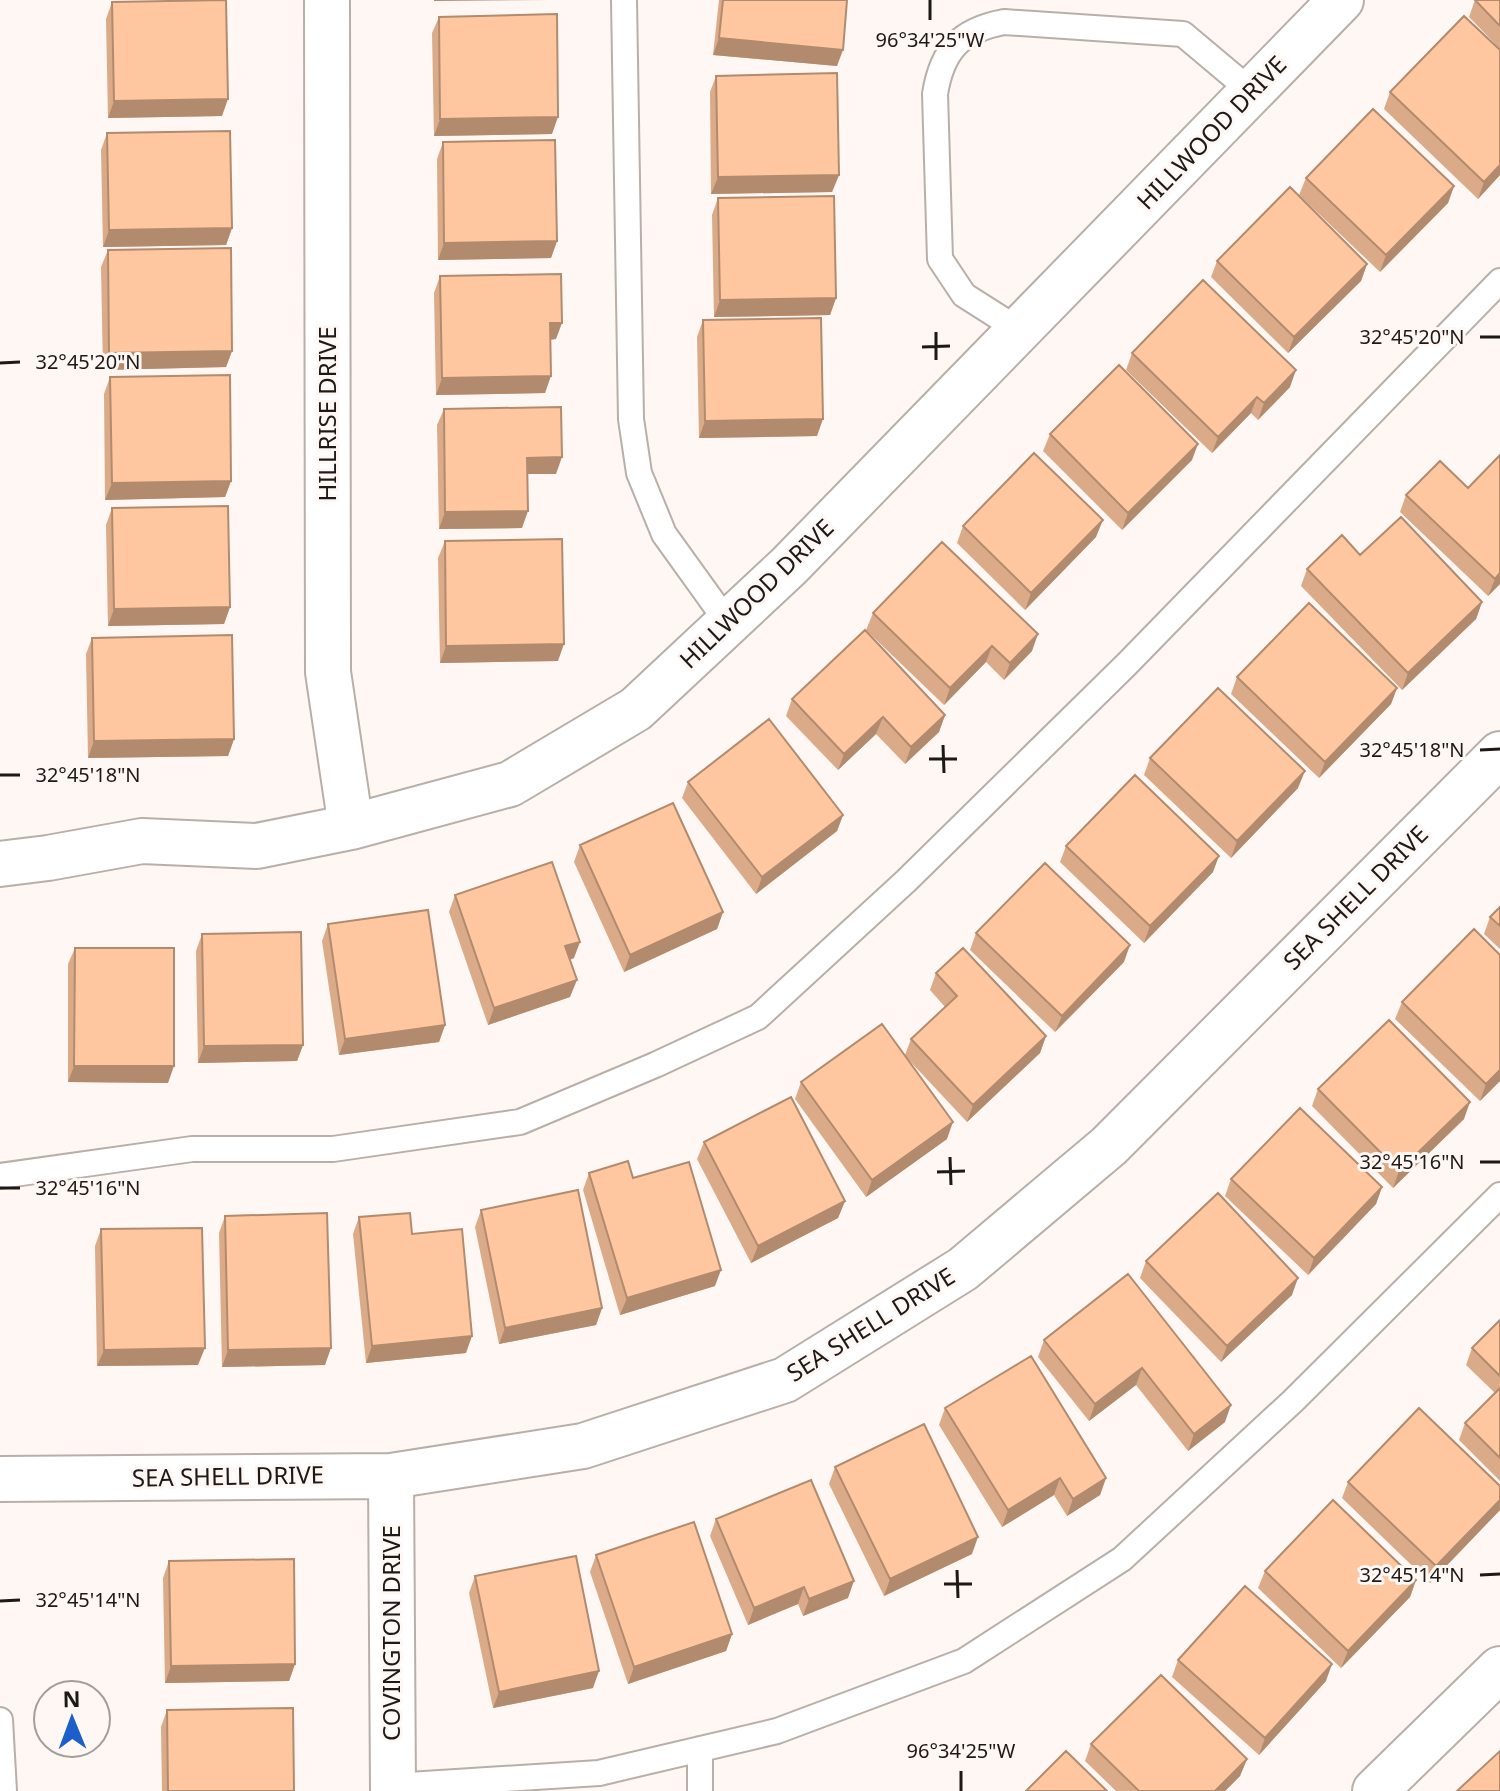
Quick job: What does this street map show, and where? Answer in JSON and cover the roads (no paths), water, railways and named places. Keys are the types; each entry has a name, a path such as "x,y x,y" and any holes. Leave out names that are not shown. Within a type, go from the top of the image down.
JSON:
{"street":[{"name":"HILLRISE DRIVE","path":"327,0 328,672 351,827"},
{"name":"HILLWOOD DRIVE","path":"0,864 142,841 257,846 351,827 510,784 636,709 789,566 1341,0"},
{"name":"SEA SHELL DRIVE","path":"0,1479 391,1476 583,1446 785,1380 963,1269 1109,1146 1500,754"},
{"name":"COVINGTON DRIVE","path":"391,1476 393,1788"},
{"path":"1375,1791 1500,1669"}],"lane":[{"path":"624,0 631,419 639,473 664,534 728,623"},
{"path":"1019,330 964,295 940,259 935,94 938,73 948,53 963,37 983,26 1004,22 1183,34 1252,92"},
{"path":"0,1176 192,1149 333,1149 520,1122 758,1017 906,881 1127,664 1500,281"},
{"path":"393,1788 599,1773 777,1731 964,1661 1122,1559 1293,1401 1500,1195"},
{"path":"0,1720 4,1791"},
{"path":"700,1749 700,1791"}]}
